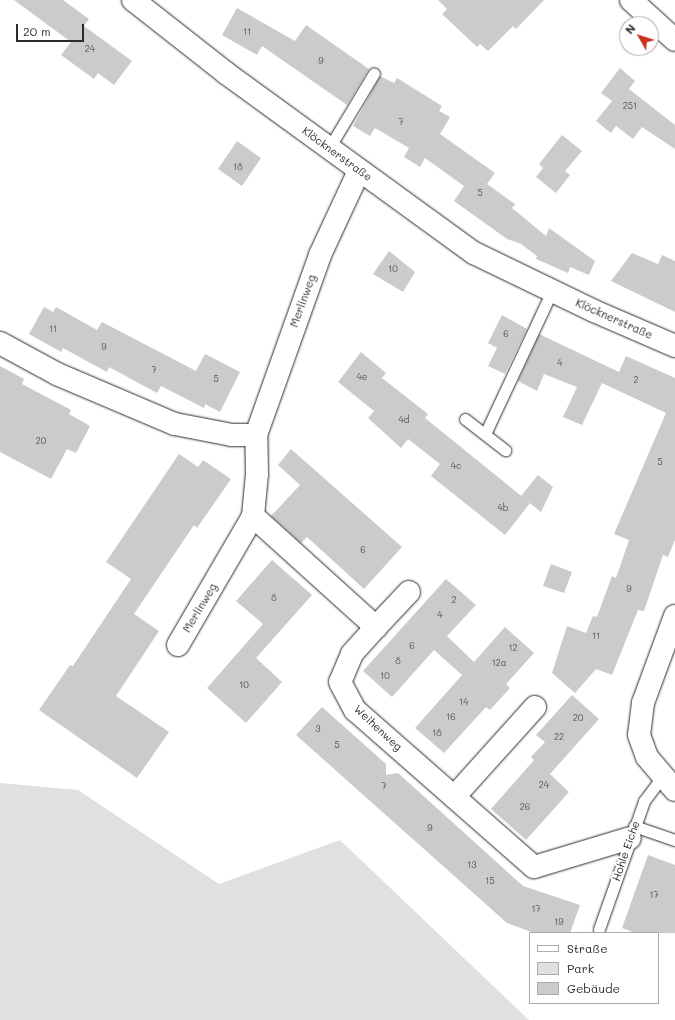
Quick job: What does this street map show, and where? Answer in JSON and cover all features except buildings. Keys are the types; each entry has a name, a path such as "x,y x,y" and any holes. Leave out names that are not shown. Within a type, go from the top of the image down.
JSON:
{"street":[{"name":"Klöcknerstraße","path":"133,0 226,73 474,253 552,291 675,346"},
{"path":"631,0 675,40"},
{"name":"Merlinweg","path":"178,645 253,516 257,474 256,435 320,255 359,170"},
{"path":"0,343 57,374 175,424 232,434 256,435"},
{"path":"253,516 376,627"},
{"name":"Weihenweg","path":"409,592 352,654 340,682 355,710 534,867 632,832"},
{"name":"Hohle Eiche","path":"668,783 647,757 639,735 642,703 675,616"},
{"path":"454,797 535,708"}],"lane":[{"path":"329,148 374,73"},
{"path":"485,434 552,291"},
{"path":"465,418 505,450"},
{"name":"Hohle Eiche","path":"599,929 644,800 668,783"},
{"path":"632,832 675,840"}],"green space":[{"path":"0,783 78,790 219,884 340,840 529,1020 0,1020"}]}
